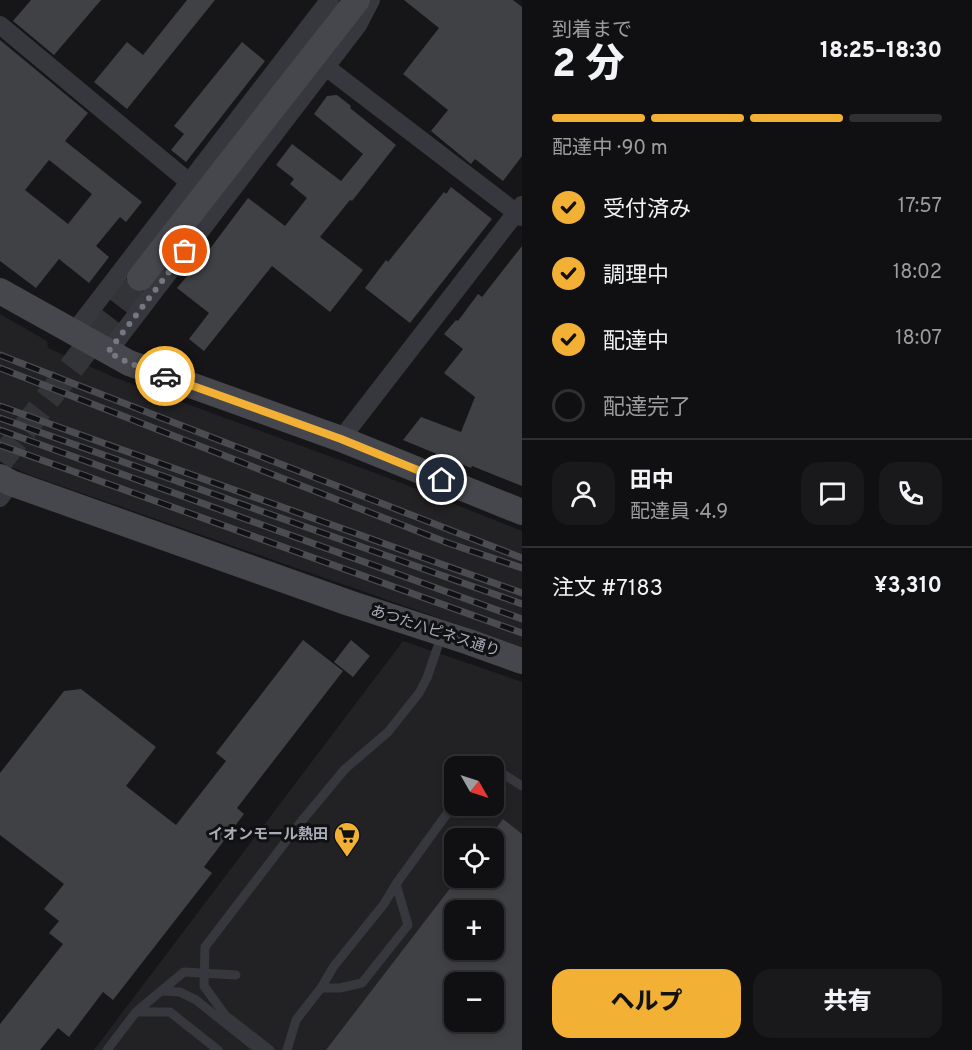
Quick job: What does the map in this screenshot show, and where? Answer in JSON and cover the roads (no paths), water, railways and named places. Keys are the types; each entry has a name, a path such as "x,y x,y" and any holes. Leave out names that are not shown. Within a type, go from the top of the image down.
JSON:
{"street":[{"path":"74,332 330,0"},
{"path":"140,278 357,0"},
{"path":"108,352 358,25 370,0"},
{"path":"0,25 189,182"},
{"path":"326,67 520,212 341,439"},
{"path":"0,291 129,363 341,439 522,512"},
{"name":"あつたハピネス通り","path":"4,486 522,661"}],"lane":[{"path":"270,1050 225,1015 204,986 205,947 300,823 345,769 388,732 418,693 427,678 442,633"},
{"path":"504,775 522,786"},
{"path":"287,1050 296,1020 321,988 334,966 384,903 445,816"},
{"path":"321,988 340,988 362,983 408,925 396,884"},
{"path":"107,1050 136,1012 184,972 236,975"},
{"path":"161,991 180,992 196,1000 259,1050"},
{"path":"136,1012 170,1012 218,1050"}],"tunnel":[{"path":"0,461 140,278"}],"railway":[{"path":"0,355 522,558"},
{"path":"0,368 448,543 522,568"},
{"path":"0,406 522,593"},
{"path":"0,418 522,604"},
{"path":"0,430 522,619"},
{"path":"0,445 522,633"}],"place":[{"name":"イオンモール熱田","path":"347,858"}]}
